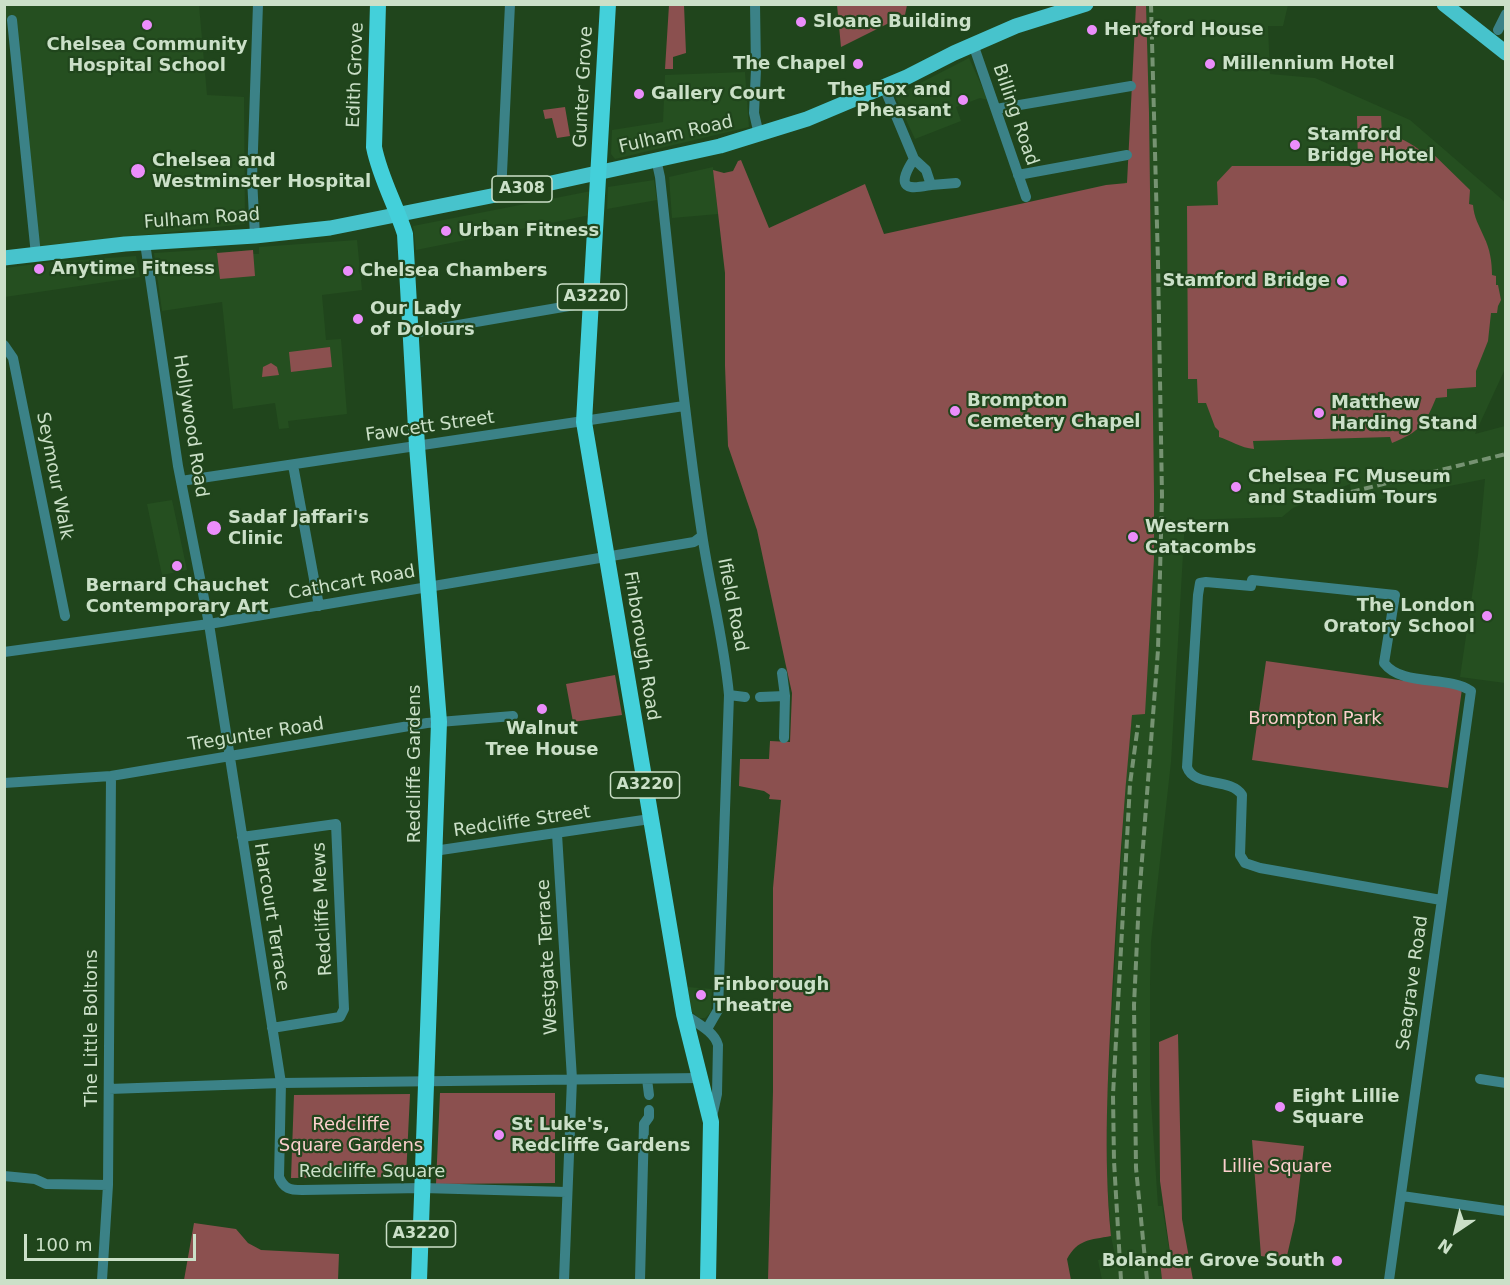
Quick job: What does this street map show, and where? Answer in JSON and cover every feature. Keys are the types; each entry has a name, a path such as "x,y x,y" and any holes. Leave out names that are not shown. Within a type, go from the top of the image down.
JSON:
{"highway":[{"name":"Edith Grove","path":"378,4 374,147 376,161 399,214"},
{"name":"Gunter Grove","path":"600,172 608,4"},
{"name":"Finborough Road","path":"600,172 584,422 684,1014 711,1122 708,1281"},
{"name":"Redcliffe Gardens","path":"399,214 405,234 417,446 439,722 419,1281"}],"main road":[{"name":"Fulham Road","path":"4,258 145,243 255,236 330,228 501,194 720,146 807,119 884,87 1016,26 1086,4"},
{"path":"1444,4 1506,53"}],"street":[{"path":"255,236 252,178 258,4"},
{"path":"501,194 510,4"},
{"path":"755,4 754,113 759,135"},
{"path":"1498,30 1506,15"},
{"path":"12,20 36,255"},
{"name":"Billing Road","path":"974,44 1026,197"},
{"path":"996,109 1131,86"},
{"path":"884,87 914,159 926,170 931,185"},
{"path":"1018,175 1127,155"},
{"name":"Ifield Road","path":"656,159 660,177 684,406 702,536 726,658 729,695 718,1010 707,1029"},
{"path":"914,159 906,172 907,185 910,187 956,183"},
{"name":"Hollywood Road","path":"145,243 181,481 209,624 229,756"},
{"path":"412,333 592,302"},
{"name":"Seymour Walk","path":"4,345 14,358 65,616"},
{"name":"Fawcett Street","path":"181,481 684,406"},
{"path":"293,465 319,606"},
{"name":"Cathcart Road","path":"4,651 209,624 319,606 694,542 702,536"},
{"name":"Seagrave Road","path":"1389,1281 1402,1196 1436,900 1471,691 1464,686 1390,671 1384,663 1395,595 1252,580 1251,586 1200,583 1187,767 1189,772 1199,778 1234,786 1242,795 1240,855 1245,863 1260,868 1436,900"},
{"path":"782,673 785,696 784,738"},
{"path":"729,695 745,697"},
{"path":"760,698 785,696"},
{"name":"Tregunter Road","path":"4,783 111,776 439,722 513,716"},
{"name":"Harcourt Terrace","path":"229,756 281,1083"},
{"name":"The Little Boltons","path":"102,1281 108,1185 111,776"},
{"name":"Redcliffe Street","path":"434,851 650,819"},
{"name":"Redcliffe Mews","path":"242,837 336,824 344,1009 340,1017 272,1028"},
{"name":"Westgate Terrace","path":"557,834 572,1079"},
{"path":"684,1014 707,1029"},
{"name":"Finborough Road","path":"707,1029 717,1040 718,1045 717,1094 711,1122"},
{"path":"108,1089 281,1083 701,1078"},
{"path":"564,1281 572,1079"},
{"path":"647,1079 649,1095"},
{"path":"1480,1079 1506,1083"},
{"name":"Redcliffe Square","path":"281,1083 279,1177 286,1188 302,1190 423,1188 566,1192"},
{"path":"640,1281 644,1124 649,1117 649,1110"},
{"path":"4,1176 35,1179 46,1184 108,1185"},
{"path":"1402,1196 1506,1211"}],"shaded area":[{"name":"Chelsea and Westminster Hospital","path":"4,5 199,5 207,95 244,97 245,224 40,246 15,18 5,19"},
{"path":"1136,5 1288,5 1283,26 1268,26 1270,74 1315,78 1410,120 1505,202 1505,369 1475,434 1505,426 1505,683 1460,677 1478,555 1485,479 1352,505 1350,484 1293,508 1282,517 1185,520 1171,762 1151,942 1150,985 1150,1085 1158,1206 1162,1206 1171,1260 1160,1261 1162,1280 1102,1280 1098,1260 1115,1256 1111,1236 1107,1181 1107,1095 1126,774 1132,715 1125,182 1128,182"},
{"path":"969,58 988,100 980,98 956,107 961,121 915,139 895,96"},
{"path":"745,72 749,127 615,159 611,154 612,130 663,122 665,75"},
{"path":"713,167 718,214 672,218 669,177"},
{"path":"654,180 657,200 607,209 608,187"},
{"path":"591,191 590,215 416,250 413,226"},
{"path":"357,240 362,290 322,295 326,340 341,339 347,414 288,421 289,428 279,429 275,403 233,409 222,302 162,311 154,253 216,249 217,253 253,250 253,254 259,254 259,247"},
{"path":"136,256 140,277 5,297 5,268"},
{"path":"172,500 187,570 162,575 147,504"},
{"path":"687,987 712,989 711,1012 705,1018 699,1018 692,1012"}],"green space":[{"path":"837,4 907,5 905,15 841,47"},
{"path":"669,5 684,5 686,53 673,57 673,69 665,69"},
{"path":"1136,5 1146,5 1154,558 1145,714 1132,715 1118,889 1107,1115 1107,1175 1111,1236 1080,1244 1071,1252 1067,1259 1071,1280 768,1280 773,1091 773,888 781,800 769,799 770,795 764,791 739,786 740,759 769,759 770,741 790,742 792,693 757,530 728,446 725,273 713,170 724,173 733,171 738,161 741,160 769,228 865,184 884,234 1106,185 1127,183"},
{"path":"565,107 570,136 557,138 552,118 545,119 543,110"},
{"name":"Stamford Bridge","path":"1357,116 1381,116 1382,135 1404,140 1423,153 1428,149 1470,190 1469,204 1473,205 1488,246 1492,275 1496,276 1496,285 1498,285 1501,300 1497,313 1491,313 1488,341 1476,371 1476,387 1447,389 1447,397 1436,398 1428,415 1415,431 1392,443 1390,437 1253,441 1254,449 1240,446 1219,437 1219,431 1215,427 1206,403 1198,403 1197,379 1188,379 1187,206 1218,205 1217,182 1232,166 1358,166"},
{"path":"253,250 255,276 220,279 217,253"},
{"path":"330,347 332,367 291,372 289,352"},
{"path":"271,363 277,367 279,375 262,377 263,367"},
{"name":"Brompton Park","path":"1266,661 1462,689 1448,788 1252,760"},
{"path":"615,675 622,715 573,722 566,684"},
{"path":"1178,1034 1182,1219 1193,1280 1162,1280 1160,1261 1171,1259 1160,1181 1159,1042"},
{"path":"440,1093 555,1093 555,1183 436,1184"},
{"name":"Redcliffe Square Gardens","path":"410,1094 406,1177 291,1178 294,1095"},
{"name":"Lillie Square","path":"1252,1140 1304,1146 1295,1221 1286,1260 1261,1256"},
{"path":"194,1223 236,1229 248,1243 261,1250 339,1254 338,1280 184,1280"}],"railway":[{"path":"1147,1280 1136,1168 1134,1005 1139,899 1158,650 1162,496 1151,4"},
{"path":"1351,492 1506,454"},
{"path":"1121,1280 1114,1161 1113,1095 1130,784 1138,725"}],"place":[{"name":"Sloane Building","path":"801,22"},
{"name":"Chelsea Community Hospital School","path":"147,25"},
{"name":"Hereford House","path":"1092,30"},
{"name":"The Chapel","path":"858,64"},
{"name":"Millennium Hotel","path":"1210,64"},
{"name":"Gallery Court","path":"639,94"},
{"name":"The Fox and Pheasant","path":"963,100"},
{"name":"Stamford Bridge Hotel","path":"1295,145"},
{"name":"Chelsea and Westminster Hospital","path":"138,171"},
{"name":"Urban Fitness","path":"446,231"},
{"name":"Anytime Fitness","path":"39,269"},
{"name":"Chelsea Chambers","path":"348,271"},
{"name":"Stamford Bridge","path":"1342,281"},
{"name":"Our Lady of Dolours","path":"358,319"},
{"name":"Brompton Cemetery Chapel","path":"955,411"},
{"name":"Matthew Harding Stand","path":"1319,413"},
{"name":"Chelsea FC Museum and Stadium Tours","path":"1236,487"},
{"name":"Sadaf Jaffari's Clinic","path":"214,528"},
{"name":"Western Catacombs","path":"1133,537"},
{"name":"Bernard Chauchet Contemporary Art","path":"177,566"},
{"name":"The London Oratory School","path":"1487,616"},
{"name":"Walnut Tree House","path":"542,709"},
{"name":"Finborough Theatre","path":"701,995"},
{"name":"Eight Lillie Square","path":"1280,1107"},
{"name":"St Luke's, Redcliffe Gardens","path":"499,1135"},
{"name":"Bolander Grove South","path":"1337,1261"}]}
